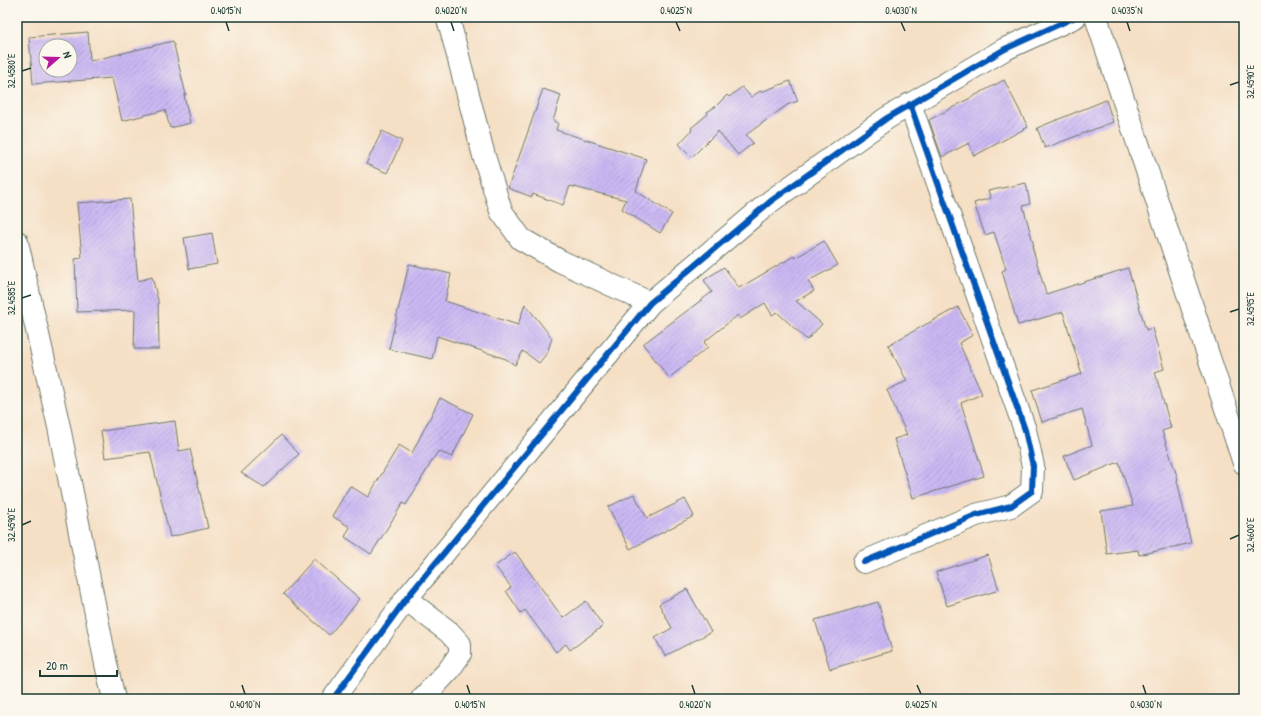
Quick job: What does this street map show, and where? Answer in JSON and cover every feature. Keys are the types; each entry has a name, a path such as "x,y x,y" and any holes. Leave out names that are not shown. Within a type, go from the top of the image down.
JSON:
{"street":[{"path":"448,17 484,156 501,211 520,239 560,260 650,302"},
{"path":"333,699 406,599 650,302 771,201 887,118 1005,49 1075,17"},
{"path":"1096,17 1244,463"},
{"path":"864,562 976,515 1010,506 1032,492 1033,466 1025,430 910,104"},
{"path":"17,242 24,306 59,427 114,699"},
{"path":"406,599 449,632 460,644 460,654 449,670 422,699"}],"building":[{"path":"88,32 90,61 173,41 186,95 184,95 190,123 170,128 165,110 122,121 112,78 33,84 29,37"},
{"path":"1004,80 1028,127 974,156 969,143 942,157 929,120"},
{"path":"790,81 798,101 787,105 746,135 753,143 738,155 718,131 692,157 679,144 692,130 691,128 727,95 729,97 742,87 751,97 760,91 761,92"},
{"path":"543,89 561,95 553,121 558,123 556,130 646,159 636,191 672,214 660,233 622,209 626,200 570,186 563,205 533,194 532,197 508,188"},
{"path":"1106,100 1113,122 1045,148 1037,128"},
{"path":"382,131 402,141 387,173 366,164"},
{"path":"1026,183 1030,204 1023,206 1034,246 1032,246 1046,294 1128,268 1146,330 1152,328 1164,369 1155,372 1171,428 1162,431 1178,479 1191,543 1139,555 1138,550 1107,554 1101,511 1133,506 1119,462 1074,480 1064,456 1092,445 1082,409 1042,422 1032,390 1082,374 1063,312 1018,325 1002,271 1006,269 994,232 985,235 974,203 991,198 988,191"},
{"path":"130,199 138,281 152,277 158,300 159,349 134,349 135,310 77,312 75,259 82,258 77,203"},
{"path":"212,233 217,264 189,269 184,238"},
{"path":"824,241 838,265 808,281 814,291 796,301 822,324 807,340 777,312 772,315 765,303 740,319 738,315 704,342 708,347 669,378 643,344 712,292 704,280 724,267 739,288 794,256 795,258"},
{"path":"409,264 451,274 445,301 518,325 525,304 552,338 547,353 539,363 523,351 515,365 506,359 437,336 432,359 389,349"},
{"path":"958,307 973,335 959,343 982,394 961,403 984,476 913,498 894,439 907,435 887,390 907,381 888,345"},
{"path":"440,398 473,414 452,457 438,451 406,505 403,503 371,554 345,537 350,527 332,516 350,486 368,497 399,445 412,453"},
{"path":"175,421 179,451 190,449 208,528 170,537 150,452 105,458 101,431"},
{"path":"281,435 299,454 264,487 241,473"},
{"path":"634,494 647,518 685,499 694,516 630,549 608,507"},
{"path":"515,552 563,618 586,601 603,626 570,650 566,644 556,652 525,610 521,613 506,591 511,587 495,566"},
{"path":"988,555 999,590 947,606 936,572"},
{"path":"314,559 360,599 329,635 283,594"},
{"path":"687,589 711,632 665,656 655,638 672,628 659,604"},
{"path":"878,602 892,651 830,669 815,620"}],"cycle path":[{"path":"333,699 406,599 650,303 771,201 887,118 1005,49 1075,17"},
{"path":"864,562 976,515 1011,506 1032,491 1033,466 1025,430 910,104"}]}
